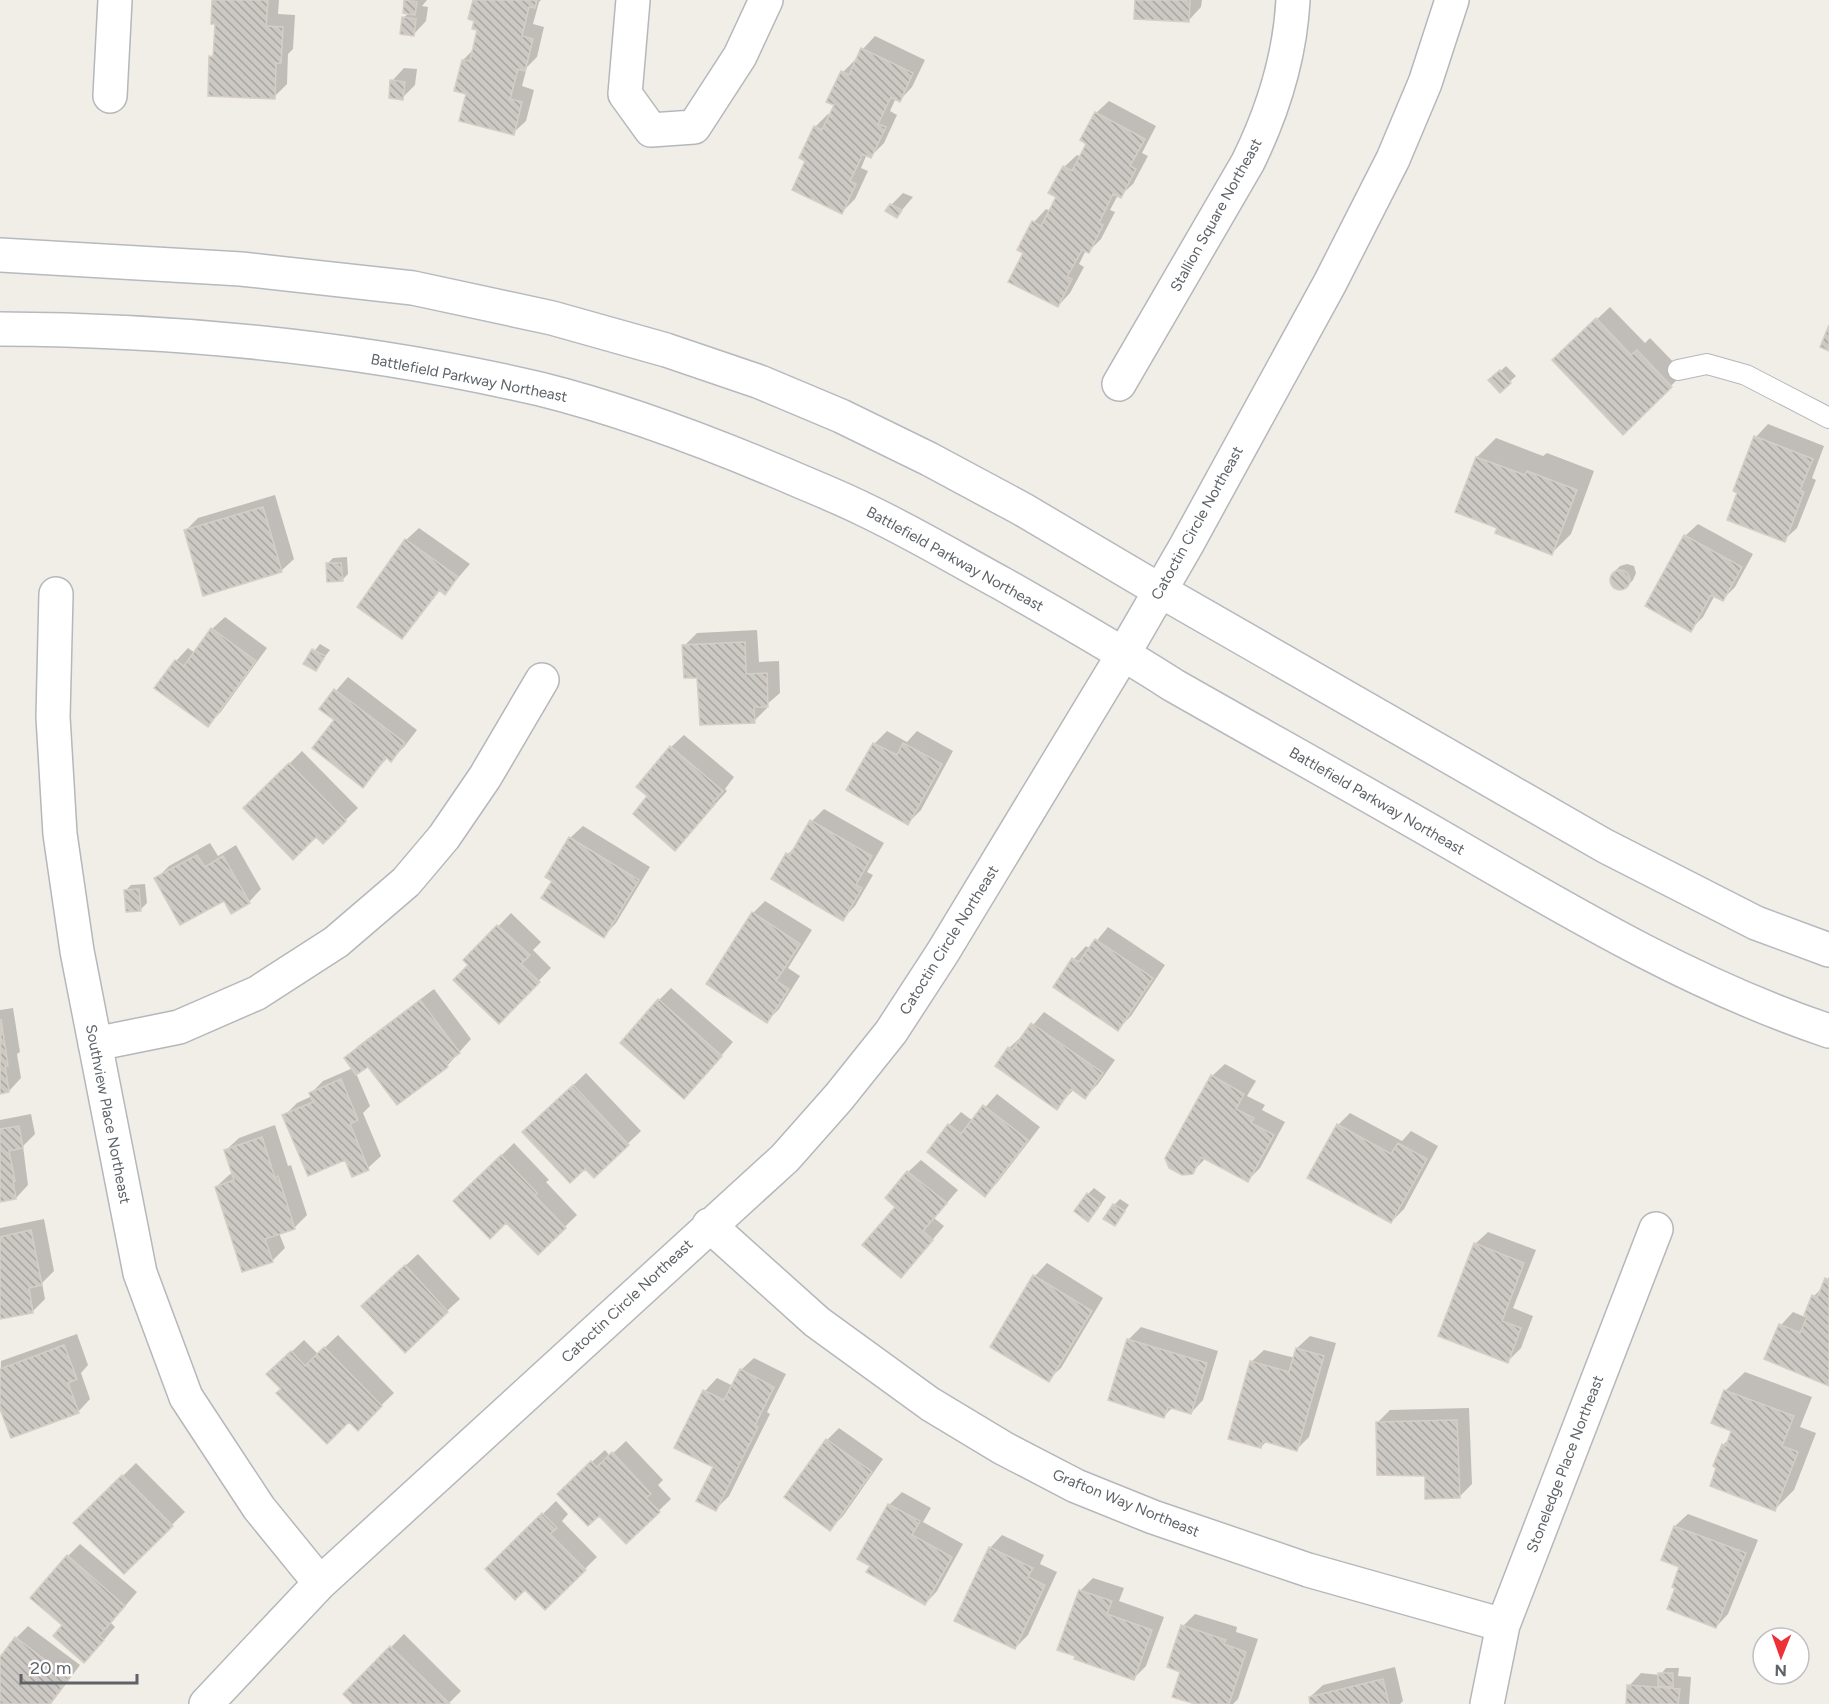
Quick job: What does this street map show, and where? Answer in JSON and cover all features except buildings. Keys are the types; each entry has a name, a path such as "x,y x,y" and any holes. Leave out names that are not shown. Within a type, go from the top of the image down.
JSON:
{"street":[{"path":"110,96 115,0"},
{"path":"633,0 625,94 651,130 693,126 740,56 766,0"},
{"name":"Stallion Square Northeast","path":"1119,384 1248,162 1262,133 1283,71 1293,0"},
{"name":"Catoctin Circle Northeast","path":"206,1704 320,1583 709,1225 785,1158 839,1097 891,1032 943,952 1124,653 1192,535 1330,283 1393,159 1425,83 1452,0"},
{"path":"0,255 241,269 413,288 552,318 666,350 760,382 851,421 929,459 1022,509 1605,846 1756,923 1829,950"},
{"name":"Battlefield Parkway Northeast","path":"0,329 87,330 257,343 396,361 542,390 641,419 736,454 863,509 939,549 1124,653 1173,685 1596,927 1701,980 1795,1020 1829,1031"},
{"name":"Southview Place Northeast","path":"56,594 53,717 60,834 77,951 140,1274 186,1397 259,1508 320,1583"},
{"path":"94,1044 179,1027 257,993 336,942 406,882 444,837 485,777 542,680"},
{"name":"Grafton Way Northeast","path":"709,1225 817,1323 930,1404 1003,1448 1076,1486 1153,1517 1308,1570 1503,1624"},
{"name":"Stoneledge Place Northeast","path":"1487,1704 1503,1624 1656,1229"}],"lane":[{"path":"1678,370 1707,364 1746,375 1829,418"}]}
